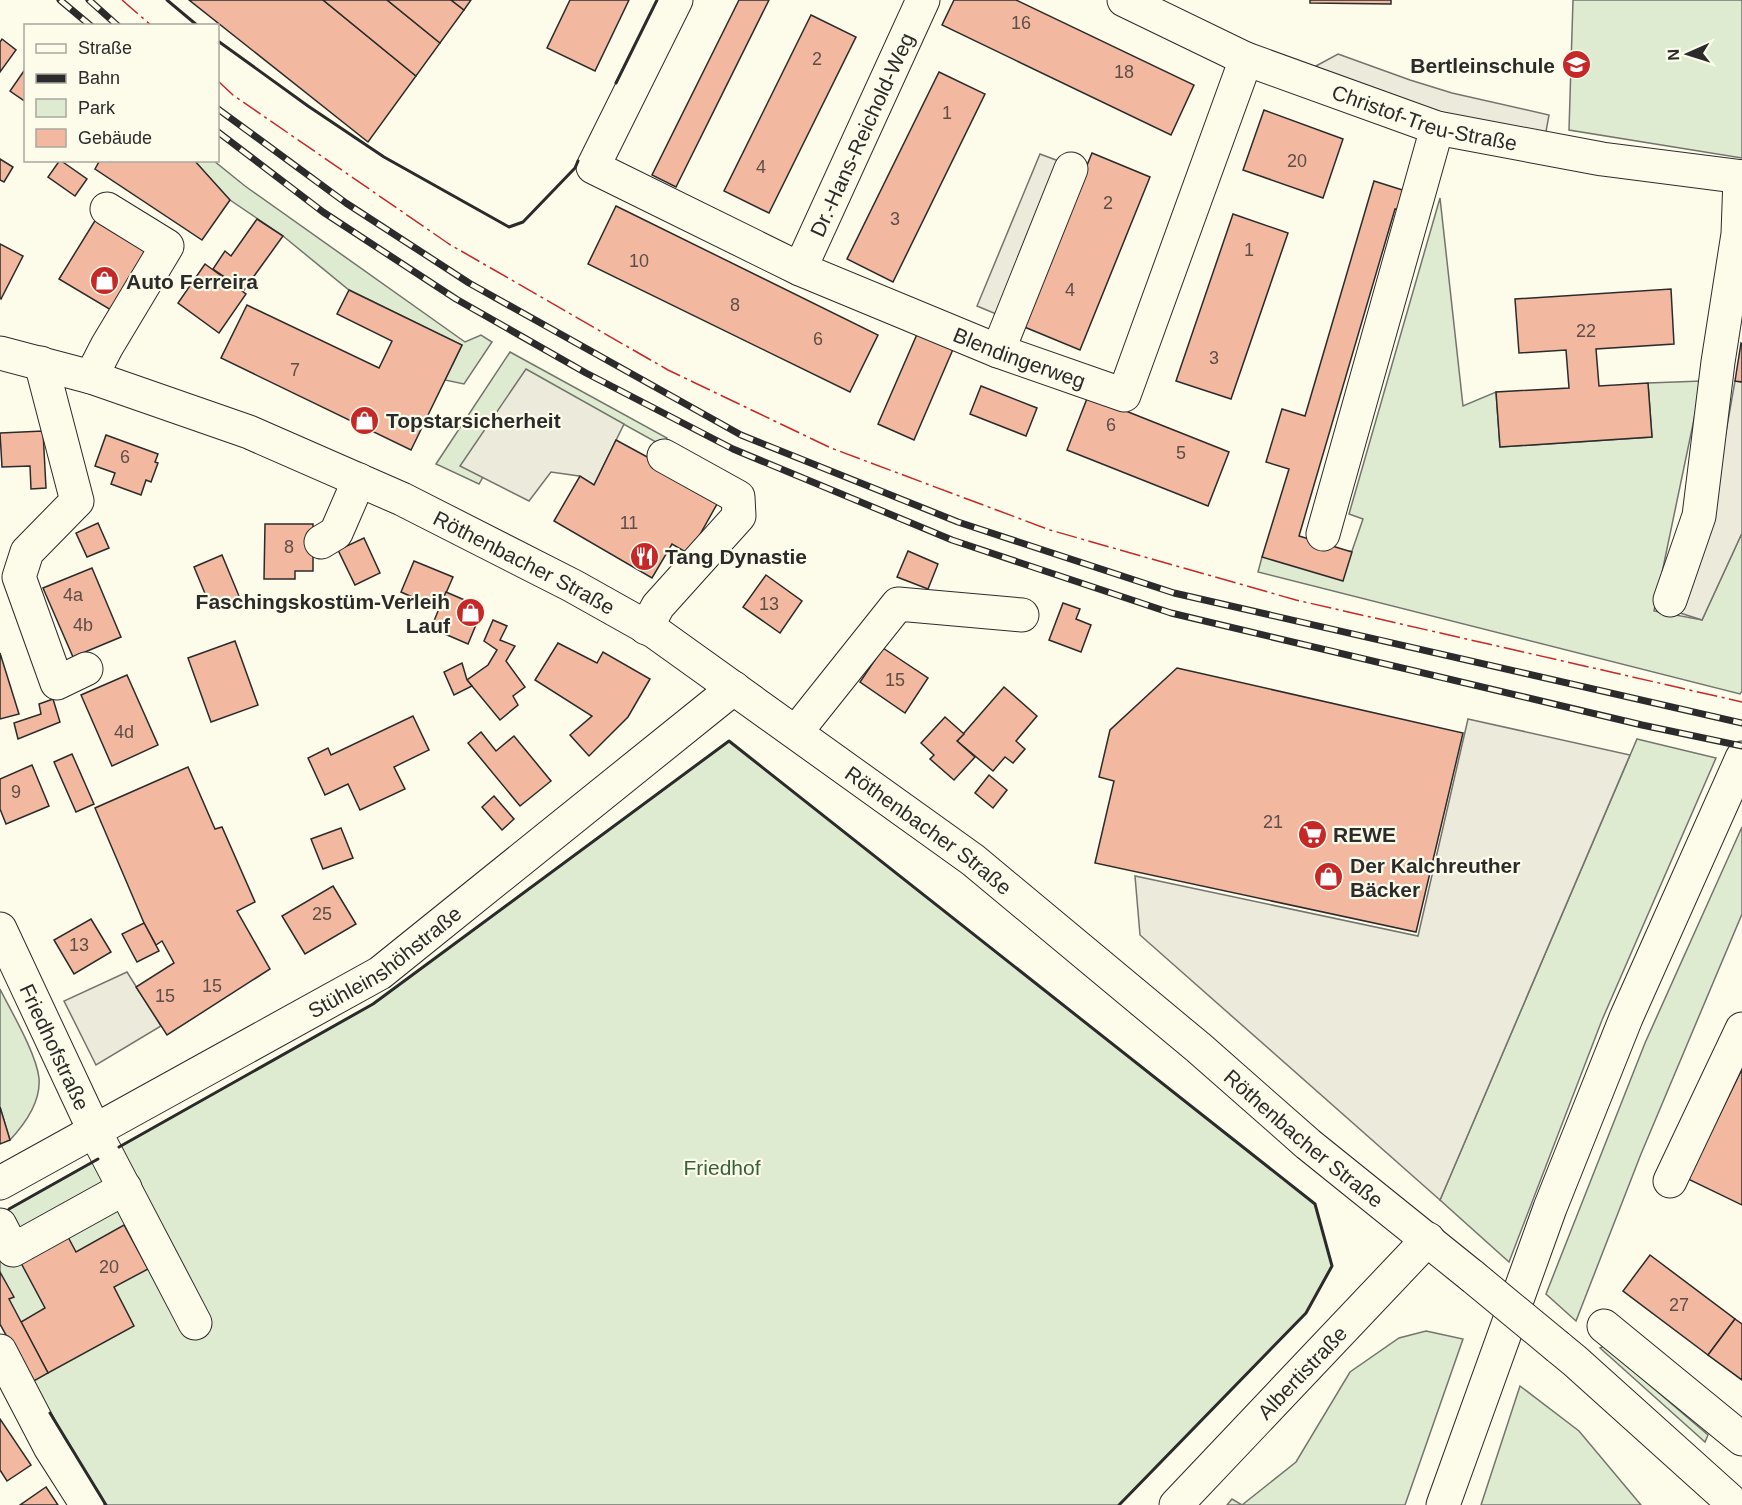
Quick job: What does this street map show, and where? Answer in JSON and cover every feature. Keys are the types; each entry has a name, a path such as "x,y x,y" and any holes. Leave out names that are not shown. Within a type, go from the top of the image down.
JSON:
{"main road":[{"name":"Blendingerweg","path":"676,0 593,167 800,268 998,351 1124,395 1246,59"},
{"name":"Dr.-Hans-Reichold-Weg","path":"800,268 923,0"},
{"name":"Christof-Treu-Straße","path":"1124,0 1246,59 1437,128 1602,159 1741,177"},
{"path":"1323,534 1437,128"},
{"path":"998,351 1071,169"},
{"path":"1670,600 1699,516 1718,362 1738,234 1741,177"},
{"path":"91,377 167,246 108,209"},
{"name":"Röthenbacher Straße","path":"0,353 91,377 249,432 441,518 573,586 646,628 734,688 973,860 1199,1048 1308,1143 1558,1347 1735,1505"},
{"path":"41,363 77,501 27,552 19,577 57,683 86,669"},
{"path":"646,628 658,606 739,516 738,497 664,456"},
{"path":"321,542 336,533 359,480"},
{"path":"796,732 898,604 1022,615"},
{"name":"Stühleinshöhstraße","path":"0,1183 380,973 734,688"},
{"path":"1443,1505 1550,1208 1626,1018 1742,758"},
{"name":"Friedhofstraße","path":"0,930 95,1132 195,1323"},
{"path":"1671,1181 1742,1029"},
{"path":"0,1225 13,1250 125,1188"},
{"name":"Albertistraße","path":"1176,1505 1428,1239"},
{"path":"1604,1326 1742,1439"},
{"path":"0,1351 50,1447 87,1505"}],"green space":[{"path":"1573,0 1742,0 1742,158 1569,130"},
{"path":"195,162 215,162 245,186 465,342 481,335 492,342 464,384 445,380 462,345 349,290 283,236 230,200"},
{"path":"1440,198 1463,406 1496,392 1500,447 1652,437 1648,383 1702,381 1654,611 1702,620 1742,533 1742,691 1740,694 1258,572 1262,557 1352,551 1363,519 1349,514"},
{"path":"510,352 667,438 663,446 526,370 461,466 483,477 479,484 436,464"},
{"path":"1637,739 1716,758 1602,1020 1509,1262 1440,1200"},
{"name":"Friedhof","path":"729,741 1315,1204 1332,1266 1306,1313 1119,1505 103,1505 63,1441 0,1324 0,1214 373,1004"},
{"path":"1742,827 1742,914 1641,1154 1576,1321 1546,1294 1645,1043"},
{"path":"0,989 29,1045 39,1078 35,1104 10,1140 0,1107"},
{"path":"1426,1331 1463,1339 1405,1505 1242,1505 1296,1462 1350,1372 1399,1338"},
{"path":"1604,1346 1708,1435 1705,1442 1600,1348"},
{"path":"1520,1386 1579,1431 1641,1505 1481,1505"},
{"path":"1232,1499 1242,1505 1227,1505"}],"shaded area":[{"path":"1338,54 1452,93 1549,115 1545,137 1451,119 1329,77 1316,66"},
{"path":"1040,154 1064,163 1001,316 977,306"},
{"path":"526,369 624,424 594,485 579,476 551,472 529,501 460,466"},
{"path":"1735,381 1742,382 1742,533 1702,620 1677,612 1708,534"},
{"path":"1468,719 1630,755 1440,1200 1140,935 1135,876 1418,936"},
{"path":"127,972 161,1026 96,1065 64,1001"}],"building":[{"path":"189,0 323,0 416,76 368,142"},
{"path":"323,0 387,0 440,43 416,76"},
{"path":"387,0 451,0 464,10 440,43"},
{"path":"451,0 471,0 464,10"},
{"path":"570,0 629,0 595,71 547,48"},
{"path":"739,0 769,0 676,187 652,175"},
{"path":"954,0 1016,0 1194,85 1171,135 942,25"},
{"path":"1310,0 1391,0 1391,4 1310,3"},
{"path":"811,15 856,37 769,213 724,191"},
{"path":"2,39 16,50 0,72 0,42"},
{"path":"24,71 24,101 10,91"},
{"path":"939,72 985,94 893,282 847,259"},
{"path":"1264,110 1343,139 1323,198 1243,170"},
{"path":"1092,153 1150,177 1080,350 1022,326"},
{"path":"0,159 13,167 4,182 0,180"},
{"path":"59,162 63,162 87,179 75,196 48,177"},
{"path":"99,162 196,162 230,200 202,240 95,169"},
{"path":"1374,181 1412,193 1406,212 1395,209 1299,536 1352,552 1343,581 1262,557 1289,469 1266,462 1282,409 1305,416"},
{"path":"616,206 878,335 850,392 588,264"},
{"path":"1233,214 1288,233 1231,399 1176,381"},
{"path":"96,219 152,253 116,313 59,279"},
{"path":"257,219 283,236 244,290 213,269 225,251 231,256"},
{"path":"0,244 23,256 1,299 0,298"},
{"path":"205,264 246,294 219,333 178,303"},
{"path":"1671,289 1674,344 1596,349 1599,386 1648,383 1652,437 1500,447 1496,392 1569,388 1566,350 1519,353 1515,299"},
{"path":"349,290 462,345 411,450 221,358 247,305 379,368 392,341 337,314"},
{"path":"918,332 954,347 914,440 878,424"},
{"path":"1742,344 1742,382 1735,381"},
{"path":"981,386 1037,408 1026,436 970,414"},
{"path":"1088,396 1229,452 1208,506 1067,450"},
{"path":"43,431 46,488 31,489 30,466 2,467 0,433"},
{"path":"106,435 158,454 155,462 158,463 151,482 146,480 141,495 111,484 115,473 95,466"},
{"path":"616,440 721,497 689,554 672,544 652,578 554,521 580,476 594,485"},
{"path":"98,523 109,548 87,557 76,533"},
{"path":"265,524 313,524 313,571 295,571 295,579 264,579"},
{"path":"364,538 380,573 355,585 338,550"},
{"path":"908,551 938,564 928,589 897,577"},
{"path":"222,555 239,596 211,608 194,567"},
{"path":"414,561 453,577 439,609 401,592"},
{"path":"92,568 121,637 73,657 43,588"},
{"path":"766,575 802,601 780,633 743,607"},
{"path":"446,592 483,608 468,644 431,628"},
{"path":"1063,603 1080,609 1076,619 1091,625 1081,652 1049,640"},
{"path":"493,620 507,626 500,640 515,646 506,661 525,687 513,696 518,705 500,720 467,680 488,665 497,650 484,641"},
{"path":"235,641 258,705 211,722 188,658"},
{"path":"558,643 597,663 603,652 650,679 628,717 589,756 570,735 592,716 535,680"},
{"path":"883,648 928,678 905,713 860,682"},
{"path":"0,653 19,714 0,719"},
{"path":"462,663 467,680 472,686 454,695 444,672"},
{"path":"1177,668 1463,733 1416,932 1095,863 1114,781 1099,777 1110,730"},
{"path":"127,675 158,745 112,766 81,695"},
{"path":"1004,687 1037,716 1016,741 1025,749 1013,763 1005,757 993,771 957,741"},
{"path":"53,699 60,722 18,739 14,723 41,714 39,704"},
{"path":"413,716 429,750 394,767 405,789 360,810 348,784 325,795 308,758 328,748 331,755"},
{"path":"945,717 964,734 957,741 975,757 954,780 930,759 934,755 921,743"},
{"path":"481,732 496,751 514,736 551,781 520,806 468,743"},
{"path":"72,754 94,804 76,812 54,762"},
{"path":"32,765 49,806 6,824 0,809 0,779"},
{"path":"188,767 215,829 222,827 255,902 237,911 270,969 167,1035 136,987 174,963 162,941 156,945 144,923 95,808"},
{"path":"989,775 1007,790 993,808 975,793"},
{"path":"494,796 514,819 502,830 482,807"},
{"path":"341,828 353,858 323,869 311,839"},
{"path":"333,886 356,924 305,954 282,916"},
{"path":"91,919 111,952 74,974 54,940"},
{"path":"144,923 159,951 137,962 122,934"},
{"path":"1742,1069 1742,1205 1688,1179"},
{"path":"0,1107 10,1140 0,1144"},
{"path":"124,1225 148,1269 114,1287 134,1326 48,1373 21,1322 45,1308 21,1263 68,1237 76,1252"},
{"path":"1650,1255 1735,1319 1708,1355 1623,1291"},
{"path":"0,1272 14,1297 9,1299 48,1373 32,1382 0,1324"},
{"path":"1735,1319 1742,1324 1742,1380 1708,1355"},
{"path":"0,1419 31,1465 7,1481 0,1470"},
{"path":"46,1487 58,1505 20,1505"}],"railway":[{"path":"60,0 89,24"},
{"path":"89,0 116,24"},
{"path":"219,110 346,203 469,283 741,435 958,522 1174,593 1742,723"},
{"path":"219,133 323,212 456,299 586,373 733,449 952,540 1171,613 1642,725 1742,746"}],"wall":[{"path":"167,0 196,24"},
{"path":"616,83 657,0"},
{"path":"219,42 384,157 509,227 523,222 575,168 578,161"},
{"path":"119,1147 373,1004 729,741 1315,1204 1332,1266 1306,1313 1119,1505"},
{"path":"9,1209 98,1159"},
{"path":"50,1413 106,1505"}],"power":[{"path":"122,0 150,24"},
{"path":"219,82 233,95 449,244 668,370 831,448 1050,530 1296,600 1742,702"}],"place":[{"name":"Bertleinschule","path":"1576,65"},
{"name":"Auto Ferreira","path":"105,281"},
{"name":"Topstarsicherheit","path":"365,420"},
{"name":"Tang Dynastie","path":"644,556"},
{"name":"Faschingskostüm-Verleih Lauf","path":"471,613"},
{"name":"REWE","path":"1312,834"},
{"name":"Der Kalchreuther Bäcker","path":"1329,877"}]}
